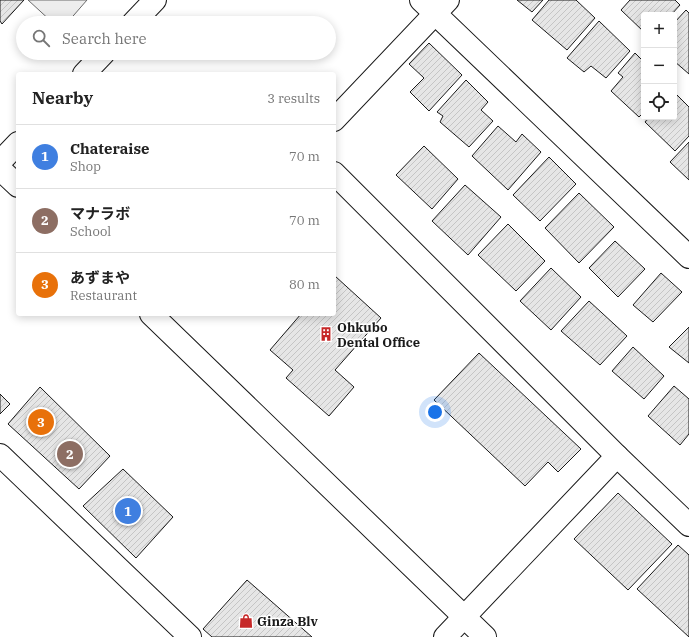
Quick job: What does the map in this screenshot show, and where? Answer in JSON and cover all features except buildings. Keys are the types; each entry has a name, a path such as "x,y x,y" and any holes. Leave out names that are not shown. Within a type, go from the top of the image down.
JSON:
{"street":[{"path":"140,16 155,0"},
{"path":"336,118 435,4 689,257"},
{"path":"86,72 97,60"},
{"path":"0,162 16,145"},
{"path":"0,169 16,184"},
{"path":"336,175 617,456 689,525"},
{"path":"153,316 485,637"},
{"path":"0,455 190,637"},
{"path":"445,637 617,456"}],"shaded area":[{"path":"28,0 87,0 73,16 45,16"}],"place":[{"name":"Ohkubo Dental Office","path":"326,334"},
{"name":"あずまや","path":"41,422"},
{"name":"マナラボ","path":"70,454"},
{"name":"Chateraise","path":"128,511"},
{"name":"Ginza Blv","path":"246,621"}]}
